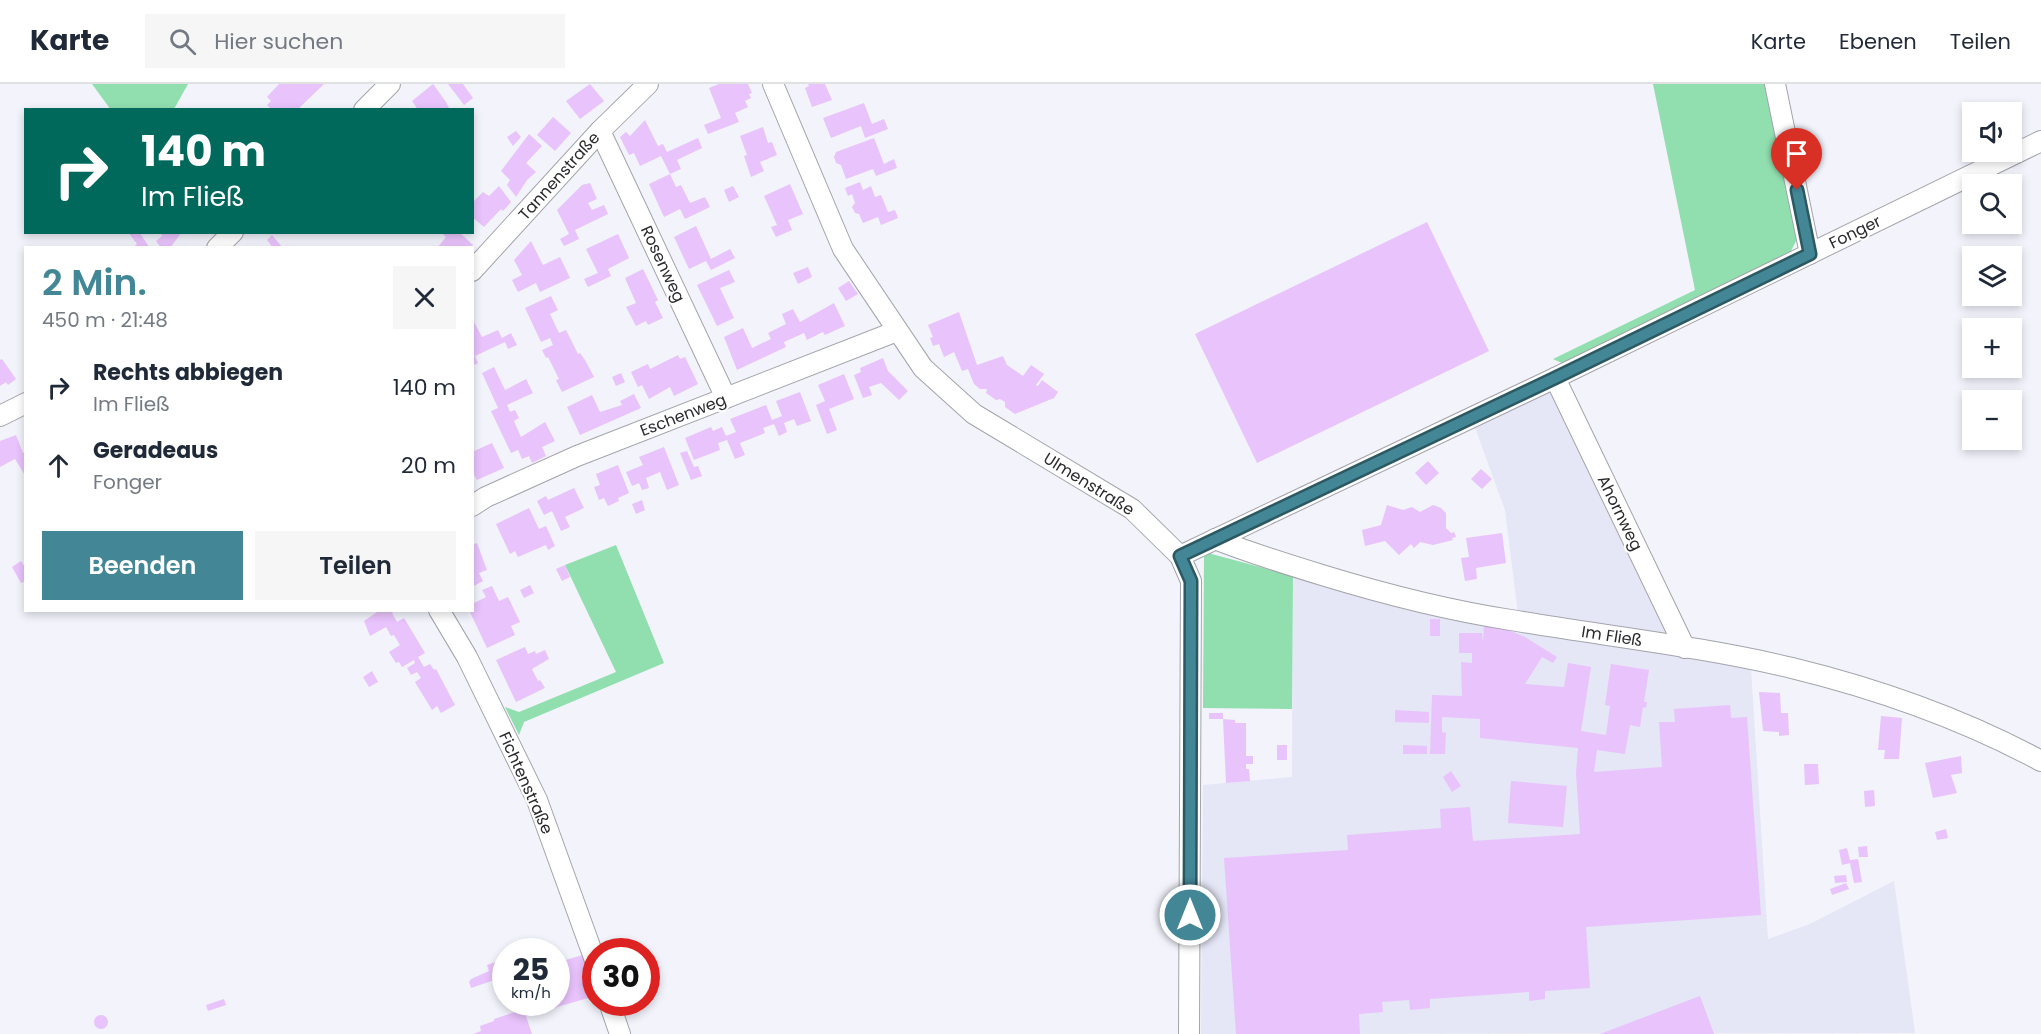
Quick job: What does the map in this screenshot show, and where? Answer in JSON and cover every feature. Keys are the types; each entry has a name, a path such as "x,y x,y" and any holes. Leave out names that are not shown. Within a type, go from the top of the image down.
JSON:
{"street":[{"path":"366,108 390,84"},
{"name":"Tannenstraße","path":"474,269 600,131 648,84"},
{"name":"Ulmenstraße","path":"774,84 843,249 923,368 974,414 1132,509 1180,556 1191,581 1189,1034"},
{"path":"1775,84 1810,254"},
{"name":"Rosenweg","path":"600,131 726,398"},
{"name":"Fonger","path":"1215,539 1555,378 2041,141"},
{"path":"219,246 231,234"},
{"name":"Eschenweg","path":"474,505 486,497 577,456 897,331"},
{"name":"Ahornweg","path":"1555,378 1685,648"},
{"path":"0,416 24,405"},
{"path":"1180,556 1215,539"},
{"name":"Im Fließ","path":"1215,539 1246,552 1396,597 1508,620 1685,648 1791,668 1863,688 1941,714 2010,744 2041,761"},
{"name":"Fichtenstraße","path":"440,612 467,657 537,800 587,938"},
{"path":"614,1016 620,1034"}],"shaded area":[{"path":"1544,391 1558,395 1669,628 1662,637 1518,614 1505,510 1474,425"},
{"path":"1293,576 1483,623 1751,669 1768,939 1810,924 1894,881 1915,1033 1201,1034 1203,785 1292,777"}],"green space":[{"path":"92,84 188,84 175,108 110,108"},
{"path":"1653,84 1767,84 1798,237 1789,255 1564,364 1553,359 1695,290"},
{"path":"616,545 664,663 524,722 519,735 505,707 519,712 616,672 565,565"},
{"path":"1208,553 1293,576 1292,709 1203,708 1204,557"}],"building":[{"path":"279,84 324,84 299,108 270,108 267,105 271,101 267,97"},
{"path":"433,84 449,108 417,108 412,101"},
{"path":"448,84 463,84 473,98 464,105"},
{"path":"590,84 604,101 580,119 566,101"},
{"path":"719,84 748,84 752,93 749,94 751,98 745,101 748,107 735,113 739,122 708,134 704,125 721,118 709,88"},
{"path":"808,84 825,84 832,100 812,107 805,88 809,86"},
{"path":"864,103 872,124 884,119 888,129 865,138 861,126 831,138 823,118"},
{"path":"553,117 571,133 555,151 537,135"},
{"path":"645,120 658,146 663,144 667,152 698,138 702,148 677,160 681,169 670,174 661,156 640,166 634,153 629,155 620,137 626,132 630,136"},
{"path":"763,127 768,143 772,142 777,155 760,162 764,171 751,177 744,156 747,155 740,136"},
{"path":"516,131 521,137 513,146 507,137"},
{"path":"529,134 542,146 526,163 536,172 527,180 516,197 507,185 510,180 501,171"},
{"path":"874,138 884,164 894,159 897,168 876,176 873,169 846,179 841,165 836,163 834,157 836,152"},
{"path":"670,174 676,187 681,185 690,203 705,197 710,207 685,219 680,209 664,217 649,184"},
{"path":"860,182 863,190 871,186 875,197 881,195 888,212 895,210 898,218 881,225 878,217 863,223 859,214 855,213 852,207 855,203 852,194 848,196 845,188"},
{"path":"590,183 597,199 588,203 592,210 604,205 608,214 575,230 579,239 564,246 560,239 569,234 557,210 582,185"},
{"path":"790,184 803,214 788,220 792,230 776,237 771,227 777,225 764,196"},
{"path":"499,186 511,202 484,227 474,219 474,201 483,192 489,196"},
{"path":"733,186 739,197 729,202 724,190"},
{"path":"1427,222 1489,351 1257,463 1195,334"},
{"path":"696,226 711,259 730,249 735,258 711,270 706,261 689,269 674,237"},
{"path":"130,234 140,234 149,246 134,246 137,244"},
{"path":"160,234 180,234 172,246 160,246 156,241 162,236"},
{"path":"443,234 461,234 473,245 439,246 446,237"},
{"path":"618,234 629,258 608,269 611,276 588,287 584,279 598,273 586,249"},
{"path":"272,235 281,246 272,246 267,240"},
{"path":"531,241 543,265 560,257 570,278 540,292 536,283 518,292 512,280 522,275 514,260"},
{"path":"808,267 812,277 798,284 793,273"},
{"path":"643,269 658,300 655,302 663,318 648,325 646,321 636,326 626,307 636,303 625,278"},
{"path":"729,270 735,282 720,288 734,318 717,326 697,285"},
{"path":"849,281 858,294 846,301 838,288"},
{"path":"551,296 558,310 550,314 559,333 566,330 578,354 580,353 585,360 594,377 562,392 556,380 559,379 542,350 553,345 550,338 541,342 525,308"},
{"path":"834,303 845,326 825,335 823,332 807,340 804,333 784,342 786,347 737,370 724,337 743,328 752,348 771,339 768,333 786,324 782,314 793,309 800,322"},
{"path":"959,312 977,365 1003,356 1007,365 1023,376 1031,365 1044,374 1036,385 1038,386 1042,380 1058,392 1054,398 1015,414 1005,407 1005,402 1000,399 996,400 986,393 987,389 980,389 974,384 968,369 962,371 954,352 944,357 939,344 933,346 930,338 933,337 928,325"},
{"path":"474,322 482,337 498,330 502,338 511,333 517,345 508,349 505,342 475,356 478,363 474,365"},
{"path":"678,355 680,359 685,357 698,384 674,396 670,387 649,399 642,385 638,387 631,372 648,364 650,369"},
{"path":"883,358 888,371 908,391 899,400 881,383 869,387 872,395 863,398 857,383 854,375 861,372 860,368"},
{"path":"2,359 16,379 8,385 6,382 0,386 0,360"},
{"path":"494,367 505,390 526,379 533,393 507,405 510,412 515,410 519,418 514,421 521,437 545,422 555,441 542,447 546,456 532,463 529,456 522,459 518,450 511,453 491,411 498,408 482,373"},
{"path":"621,373 625,382 616,386 612,377"},
{"path":"844,374 854,399 829,409 837,430 827,434 816,405 825,401 818,385"},
{"path":"800,392 811,421 797,426 794,419 784,423 787,432 779,436 774,424 763,428 765,433 740,443 745,455 735,459 727,440 718,443 720,450 694,460 685,438 711,427 713,431 722,427 726,436 736,432 730,419 766,405 772,420 782,416 776,401"},
{"path":"634,394 641,408 580,435 567,407 592,395 600,412 622,405 620,401"},
{"path":"16,435 24,453 24,474 15,459 0,467 0,441"},
{"path":"492,443 504,468 477,480 474,475 474,451"},
{"path":"664,447 679,485 667,490 660,472 646,478 649,488 642,490 639,483 632,486 626,472 643,465 639,457"},
{"path":"687,451 694,467 698,466 702,476 691,480 680,453"},
{"path":"1428,461 1439,473 1426,485 1415,473"},
{"path":"618,465 629,493 608,506 604,498 599,500 594,487 600,485 596,474"},
{"path":"1481,469 1492,479 1482,489 1471,479"},
{"path":"574,488 584,508 565,517 570,527 561,531 552,511 544,515 537,501 546,496 548,500"},
{"path":"642,500 645,510 636,514 632,504"},
{"path":"1387,505 1403,510 1412,507 1420,512 1433,505 1441,508 1446,513 1446,528 1451,533 1454,532 1456,537 1452,538 1453,540 1433,545 1420,542 1414,548 1411,544 1399,555 1385,541 1365,546 1362,530 1381,525"},
{"path":"529,508 539,529 546,526 555,546 548,550 546,545 518,557 515,551 510,554 496,524"},
{"path":"1502,533 1506,563 1476,568 1477,579 1465,581 1461,558 1469,557 1466,538"},
{"path":"477,543 487,570 479,573 483,581 474,586 474,544"},
{"path":"21,561 24,566 24,582 21,583 12,567"},
{"path":"565,565 570,577 562,581 556,569"},
{"path":"530,585 534,593 524,598 520,590"},
{"path":"492,586 499,601 508,597 520,622 511,626 515,635 487,648 470,612 474,612 474,603 486,597 482,590"},
{"path":"377,612 393,612 397,622 404,618 425,653 418,657 424,667 430,664 434,670 436,669 455,705 441,713 437,706 432,710 415,682 421,678 417,672 411,675 407,668 415,663 414,660 402,667 399,662 396,663 389,652 400,645 394,635 391,636 386,627 370,636 364,621"},
{"path":"1430,619 1440,619 1440,636 1430,636"},
{"path":"1484,624 1506,629 1525,637 1557,657 1553,663 1542,657 1525,684 1564,687 1568,663 1591,667 1581,731 1606,735 1610,706 1605,705 1611,664 1649,670 1644,702 1647,702 1646,708 1643,707 1640,727 1630,725 1625,754 1597,750 1594,772 1662,767 1659,722 1675,722 1674,709 1730,705 1731,718 1747,717 1761,915 1586,927 1590,988 1545,991 1545,999 1529,1001 1529,992 1430,999 1430,1008 1410,1010 1409,1000 1382,1002 1383,1012 1359,1014 1360,1034 1236,1034 1224,858 1348,850 1347,835 1441,828 1440,809 1470,807 1473,841 1580,834 1576,773 1578,748 1480,738 1480,719 1442,717 1442,732 1446,733 1445,754 1430,754 1432,695 1462,696 1461,662 1472,663 1472,653 1459,653 1459,633 1482,633 1483,643"},
{"path":"525,647 528,654 535,651 536,654 545,650 549,659 532,669 538,681 540,680 545,688 516,702 496,660"},
{"path":"372,671 378,682 369,687 363,677"},
{"path":"1759,692 1780,693 1781,713 1788,713 1789,735 1779,736 1779,732 1763,731"},
{"path":"1395,710 1429,712 1429,723 1395,722"},
{"path":"1209,713 1223,713 1223,719 1209,719"},
{"path":"1881,716 1902,718 1899,759 1884,759 1885,750 1878,750"},
{"path":"1223,719 1235,720 1235,723 1246,723 1246,756 1253,756 1253,764 1246,764 1250,781 1226,783"},
{"path":"1277,745 1287,745 1287,760 1277,760"},
{"path":"1403,745 1427,746 1427,754 1403,754"},
{"path":"1961,756 1962,773 1951,775 1957,793 1933,798 1925,763"},
{"path":"1804,764 1818,764 1819,784 1805,785"},
{"path":"1451,771 1461,786 1452,792 1443,777"},
{"path":"1511,781 1567,786 1563,827 1508,823"},
{"path":"1874,790 1875,806 1865,807 1864,791"},
{"path":"1946,829 1948,838 1937,840 1935,832"},
{"path":"1867,846 1868,857 1859,857 1858,847"},
{"path":"1847,848 1850,860 1858,859 1862,882 1854,883 1850,863 1842,865 1839,850"},
{"path":"1846,875 1847,882 1835,883 1834,876"},
{"path":"1846,883 1849,889 1832,895 1830,889"},
{"path":"582,955 582,1000 570,1003 570,959"},
{"path":"492,963 492,981 471,988 469,982 471,979 489,971 487,965"},
{"path":"1700,996 1714,1034 1600,1034"},
{"path":"224,999 226,1005 208,1011 206,1005"},
{"path":"101,1015 106,1017 108,1022 106,1027 101,1029 96,1027 94,1022 96,1017"},
{"path":"503,1016 526,1016 532,1034 473,1034 481,1031 480,1026"}],"route":[{"path":"1190,915 1191,581 1180,556 1810,254 1797,190"}]}
